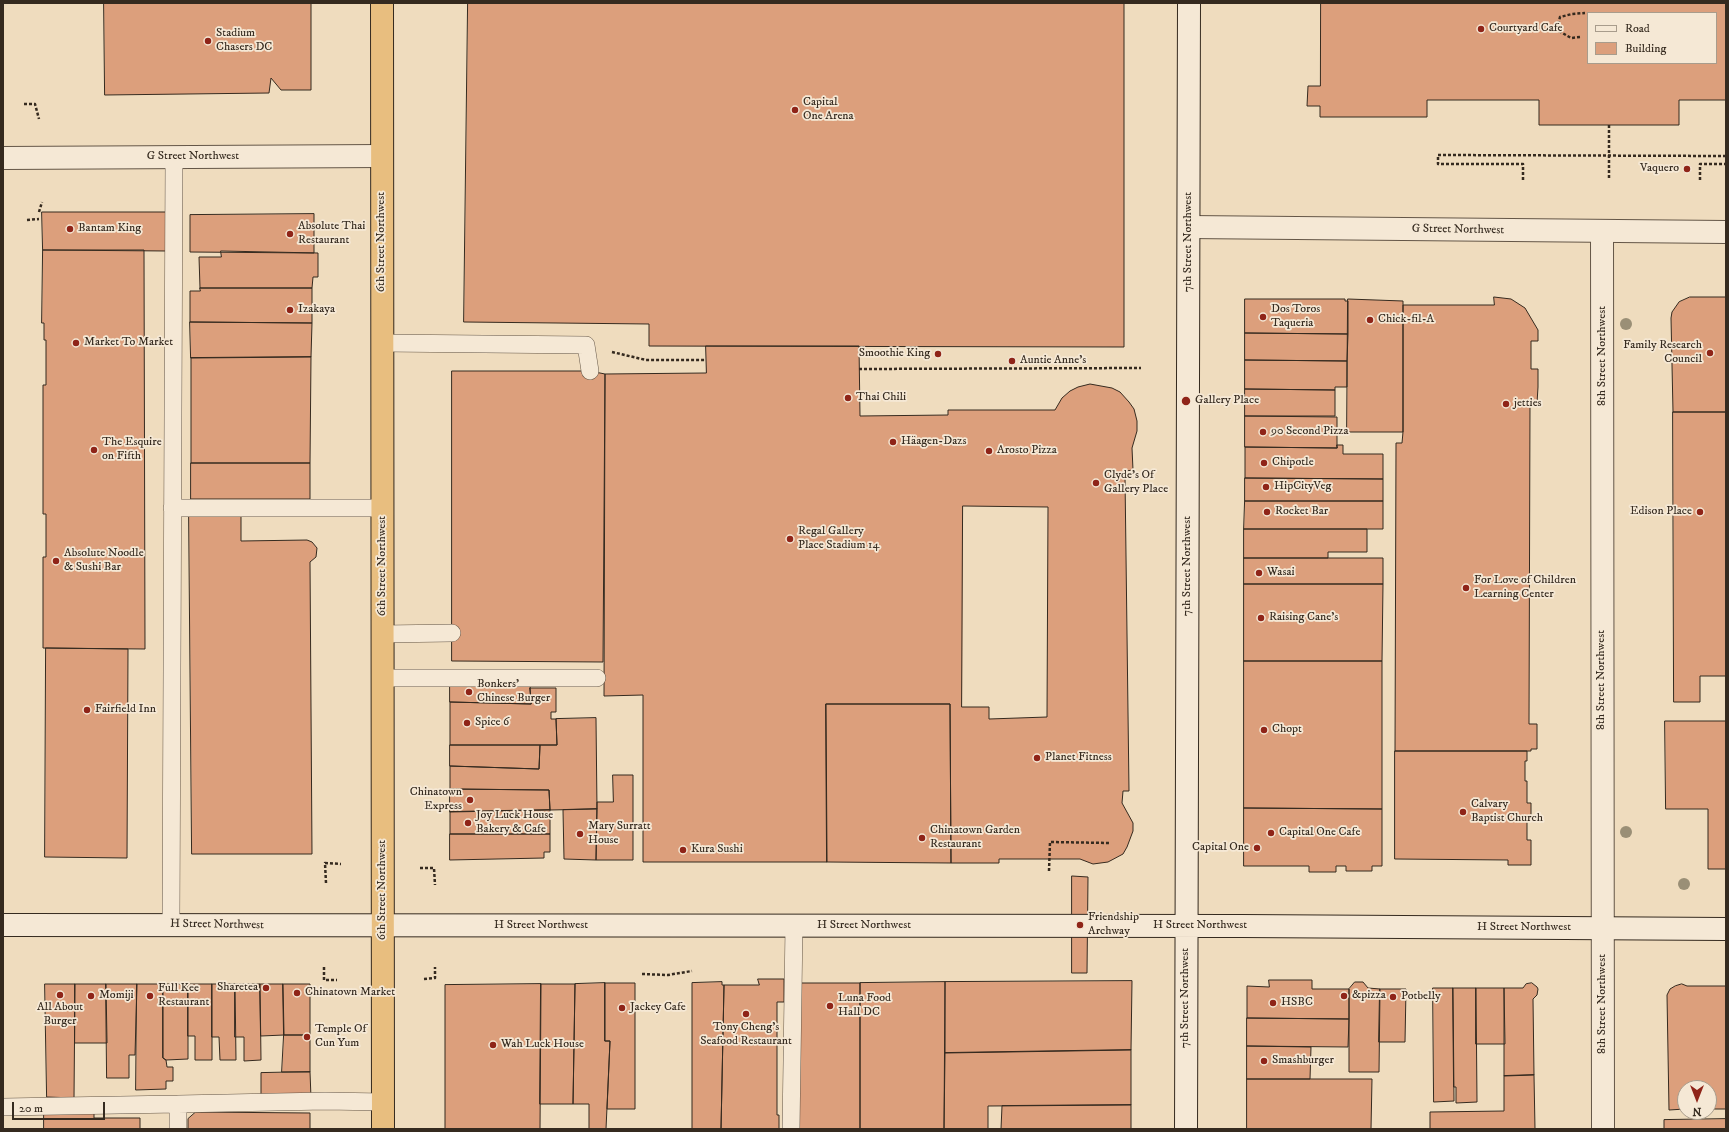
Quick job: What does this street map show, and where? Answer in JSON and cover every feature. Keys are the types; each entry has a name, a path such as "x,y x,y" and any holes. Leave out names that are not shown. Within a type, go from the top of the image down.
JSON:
{"highway":[{"name":"6th Street Northwest","path":"382,3 383,1129"}],"main road":[{"name":"7th Street Northwest","path":"1186,1129 1189,3"},
{"name":"G Street Northwest","path":"3,158 382,156"},
{"name":"G Street Northwest","path":"1189,227 1726,232"},
{"name":"8th Street Northwest","path":"1602,232 1603,1129"},
{"name":"H Street Northwest","path":"3,925 1187,926 1726,929"}],"lane":[{"path":"171,925 174,157"},
{"path":"382,343 586,345 590,371"},
{"path":"172,508 383,508"},
{"path":"383,634 452,633"},
{"path":"383,678 597,678"},
{"path":"791,1129 794,926"},
{"path":"3,1107 325,1101 383,1102"},
{"path":"178,1104 178,1129"}],"path":[{"path":"1580,37 1571,38 1560,31 1558,25 1560,17 1585,13"},
{"path":"24,104 35,104 39,119"},
{"path":"1609,125 1609,180"},
{"path":"1523,180 1523,164 1438,164 1438,155 1726,156"},
{"path":"1700,180 1700,164 1726,164"},
{"path":"39,212 42,202"},
{"path":"27,220 39,219"},
{"path":"586,345 646,360 706,360"},
{"path":"859,369 1141,368"},
{"path":"1049,871 1050,842 1110,843"},
{"path":"326,883 325,863 341,864"},
{"path":"420,868 434,868 435,885"},
{"path":"324,967 324,980 337,980"},
{"path":"424,979 435,978 435,967"},
{"path":"642,974 692,972"}],"building":[{"name":"Stadium Chasers DC","path":"104,3 311,3 311,90 281,90 271,78 269,93 105,95"},
{"name":"Capital One Arena","path":"468,3 1124,3 1124,347 649,346 649,324 464,322"},
{"path":"1321,3 1726,3 1726,100 1679,100 1679,125 1539,125 1539,100 1427,100 1427,117 1320,117 1320,106 1307,106 1308,86 1320,86"},
{"path":"42,212 167,212 167,251 43,250"},
{"path":"314,214 314,253 190,252 190,215"},
{"name":"The Esquire on Fifth","path":"43,250 144,250 145,649 43,648 43,557 46,557 46,514 43,514 43,385 46,385 46,340 44,340 44,323 42,323"},
{"path":"221,251 318,253 318,277 313,277 312,288 200,288 199,257 221,257"},
{"path":"200,288 312,288 312,323 190,322 190,291 200,291"},
{"path":"1494,297 1511,299 1525,308 1538,330 1538,341 1531,341 1531,369 1538,369 1538,387 1537,403 1530,403 1529,724 1537,724 1537,749 1531,749 1531,751 1395,751 1396,443 1402,443 1403,432 1403,305 1494,305"},
{"path":"1690,297 1726,297 1726,412 1673,412 1671,318 1672,312 1679,302"},
{"path":"1245,299 1345,299 1345,301 1348,301 1348,334 1245,333"},
{"path":"1348,299 1403,301 1403,432 1347,432"},
{"path":"190,322 312,323 311,357 191,358"},
{"path":"1245,333 1348,334 1347,361 1245,360"},
{"path":"706,346 859,346 860,416 948,415 948,410 1055,410 1062,398 1070,391 1090,384 1112,388 1120,392 1129,402 1134,409 1137,421 1137,431 1132,448 1133,470 1126,471 1125,477 1129,791 1123,791 1122,803 1133,823 1133,831 1123,854 1108,862 1093,864 1080,859 999,859 999,863 951,863 950,704 826,704 827,862 643,862 643,695 604,696 605,374 706,373","holes":["963,506 1048,507 1047,717 989,719 989,707 962,707"]},
{"path":"311,357 310,463 191,463 191,358"},
{"path":"1245,360 1347,361 1347,387 1335,387 1335,390 1245,389"},
{"path":"452,371 590,371 605,374 603,662 452,661"},
{"path":"1245,389 1335,390 1335,416 1245,416"},
{"name":"Edison Place","path":"1673,412 1726,412 1726,676 1700,676 1700,702 1674,702"},
{"path":"1245,416 1337,417 1337,448 1245,447"},
{"path":"1337,445 1343,445 1343,454 1383,454 1383,479 1245,478 1245,447 1337,448"},
{"path":"191,463 310,463 310,499 191,499"},
{"path":"1245,478 1383,479 1383,501 1245,501"},
{"path":"1245,501 1383,501 1383,529 1244,529"},
{"path":"189,514 241,514 241,541 307,540 312,542 317,548 316,557 310,562 312,854 192,854"},
{"path":"1244,529 1367,529 1367,552 1328,552 1328,558 1244,558"},
{"path":"1244,558 1383,558 1383,584 1244,584"},
{"path":"1244,584 1383,584 1382,661 1244,661"},
{"name":"Fairfield Inn","path":"46,648 128,649 127,858 45,857"},
{"path":"1244,661 1382,661 1382,809 1244,808"},
{"path":"450,683 530,683 531,704 450,702"},
{"path":"530,688 556,688 556,712 551,712 551,719 556,719 557,745 450,745 450,702 531,704"},
{"path":"826,704 950,704 951,863 827,862"},
{"path":"596,718 597,809 550,810 549,790 450,789 450,766 539,769 540,745 557,745 556,719"},
{"path":"1665,721 1726,721 1726,869 1708,869 1708,809 1666,809"},
{"path":"450,745 540,745 539,769 450,766"},
{"name":"Calvary Baptist Church","path":"1395,751 1527,751 1527,761 1525,761 1525,781 1527,781 1527,803 1531,803 1531,821 1527,821 1527,840 1531,840 1531,865 1508,865 1508,860 1395,859"},
{"path":"613,775 633,775 633,860 596,860 597,802 613,802"},
{"path":"450,789 549,790 550,810 450,812"},
{"path":"1244,808 1382,809 1382,866 1372,866 1372,871 1346,871 1346,866 1336,866 1336,872 1309,872 1309,866 1244,866"},
{"name":"Mary Surratt House","path":"597,809 596,860 564,859 563,810"},
{"path":"550,810 550,834 450,834 450,812"},
{"path":"450,834 550,834 550,852 544,852 544,858 450,860"},
{"name":"Friendship Archway","path":"1072,876 1088,877 1087,973 1072,973"},
{"path":"758,979 784,979 784,1002 777,1002 777,1115 779,1115 779,1129 721,1129 724,985 759,985"},
{"path":"1269,980 1312,980 1312,989 1349,989 1349,1019 1247,1018 1247,986 1269,987"},
{"path":"1132,981 1131,1050 945,1053 945,982"},
{"path":"722,982 722,985 724,985 721,1129 692,1129 692,983"},
{"path":"945,982 944,1129 860,1129 860,983"},
{"path":"1355,982 1363,982 1368,988 1380,989 1379,1072 1349,1072 1349,989"},
{"path":"605,983 605,1041 610,1041 606,1129 589,1129 589,1104 573,1104 575,984"},
{"path":"605,983 635,983 635,1109 607,1109 610,1041 605,1041"},
{"path":"799,983 860,983 860,1129 799,1129"},
{"path":"1532,983 1538,989 1537,995 1533,999 1534,1075 1504,1076 1504,988 1523,988 1526,984"},
{"path":"45,984 75,984 74,1098 47,1097"},
{"path":"75,984 106,984 107,1043 75,1043"},
{"path":"106,984 137,984 135,1055 129,1055 129,1078 107,1078"},
{"path":"137,984 163,984 163,1058 166,1060 167,1067 173,1067 173,1081 166,1081 166,1089 136,1090"},
{"path":"163,984 188,984 188,1059 166,1060 163,1058"},
{"path":"188,984 212,984 212,1060 195,1060 195,1036 188,1036"},
{"path":"212,984 235,984 236,1060 220,1060 219,1037 212,1037"},
{"path":"235,984 260,984 261,1060 244,1061 244,1037 235,1037"},
{"path":"260,984 283,984 284,1035 261,1036"},
{"path":"283,984 310,984 310,1035 284,1035"},
{"name":"Wah Luck House","path":"541,984 540,1129 445,1129 445,985"},
{"path":"541,984 575,984 573,1104 540,1104"},
{"path":"1682,984 1687,986 1726,986 1726,1109 1717,1109 1717,1080 1677,1080 1677,1110 1669,1110 1667,995 1670,989"},
{"path":"1433,988 1453,988 1454,1101 1434,1102"},
{"path":"1453,988 1476,988 1477,1102 1456,1103 1456,1087 1454,1087"},
{"path":"1476,988 1504,988 1505,1044 1476,1044"},
{"path":"1380,989 1406,989 1405,1042 1379,1042"},
{"path":"1247,1018 1349,1019 1348,1047 1247,1046"},
{"path":"284,1035 310,1035 310,1072 282,1072"},
{"path":"1247,1046 1311,1047 1310,1079 1247,1079"},
{"path":"1131,1050 1131,1105 988,1106 988,1129 944,1129 945,1053"},
{"path":"310,1072 311,1098 261,1099 261,1073"},
{"path":"1534,1075 1535,1129 1430,1129 1430,1112 1504,1111 1504,1076"},
{"path":"1247,1079 1372,1079 1371,1129 1247,1129"},
{"path":"1131,1105 1131,1129 1001,1129 1002,1106"},
{"path":"196,1112 310,1113 310,1129 188,1129 188,1119"},
{"path":"44,1113 94,1113 94,1118 140,1118 140,1129 44,1129"},
{"path":"1726,1119 1726,1129 1664,1129 1664,1120"}],"place":[{"name":"Courtyard Cafe","path":"1481,29"},
{"name":"Stadium Chasers DC","path":"208,41"},
{"name":"Capital One Arena","path":"795,110"},
{"name":"Vaquero","path":"1687,169"},
{"name":"Bantam King","path":"70,229"},
{"name":"Absolute Thai Restaurant","path":"290,234"},
{"name":"Izakaya","path":"290,310"},
{"name":"Dos Toros Taqueria","path":"1263,317"},
{"name":"Chick-fil-A","path":"1370,320"},
{"name":"Market To Market","path":"76,343"},
{"name":"Family Research Council","path":"1710,353"},
{"name":"Smoothie King","path":"938,354"},
{"name":"Auntie Anne's","path":"1012,361"},
{"name":"Thai Chili","path":"848,398"},
{"name":"Gallery Place","path":"1186,401"},
{"name":"jetties","path":"1506,404"},
{"name":"90 Second Pizza","path":"1263,432"},
{"name":"Häagen-Dazs","path":"893,442"},
{"name":"The Esquire on Fifth","path":"94,450"},
{"name":"Arosto Pizza","path":"989,451"},
{"name":"Chipotle","path":"1264,463"},
{"name":"Clyde's Of Gallery Place","path":"1096,483"},
{"name":"HipCityVeg","path":"1266,487"},
{"name":"Rocket Bar","path":"1267,512"},
{"name":"Edison Place","path":"1700,512"},
{"name":"Regal Gallery Place Stadium 14","path":"790,539"},
{"name":"Absolute Noodle & Sushi Bar","path":"56,561"},
{"name":"Wasai","path":"1259,573"},
{"name":"For Love of Children Learning Center","path":"1466,588"},
{"name":"Raising Cane's","path":"1261,618"},
{"name":"Bonkers' Chinese Burger","path":"469,692"},
{"name":"Fairfield Inn","path":"87,710"},
{"name":"Spice 6","path":"467,723"},
{"name":"Chopt","path":"1264,730"},
{"name":"Planet Fitness","path":"1037,758"},
{"name":"Chinatown Express","path":"470,800"},
{"name":"Calvary Baptist Church","path":"1463,812"},
{"name":"Joy Luck House Bakery & Cafe","path":"468,823"},
{"name":"Capital One Cafe","path":"1271,833"},
{"name":"Mary Surratt House","path":"580,834"},
{"name":"Chinatown Garden Restaurant","path":"922,838"},
{"name":"Capital One","path":"1257,848"},
{"name":"Kura Sushi","path":"683,850"},
{"name":"Friendship Archway","path":"1080,925"},
{"name":"Sharetea","path":"266,988"},
{"name":"Chinatown Market","path":"297,993"},
{"name":"All About Burger","path":"60,995"},
{"name":"Momiji","path":"91,996"},
{"name":"Full Kee Restaurant","path":"150,996"},
{"name":"&pizza","path":"1344,996"},
{"name":"Potbelly","path":"1393,997"},
{"name":"HSBC","path":"1273,1003"},
{"name":"Luna Food Hall DC","path":"830,1006"},
{"name":"Jackey Cafe","path":"622,1008"},
{"name":"Tony Cheng's Seafood Restaurant","path":"746,1014"},
{"name":"Temple Of Cun Yum","path":"307,1037"},
{"name":"Wah Luck House","path":"493,1045"},
{"name":"Smashburger","path":"1264,1061"}]}
